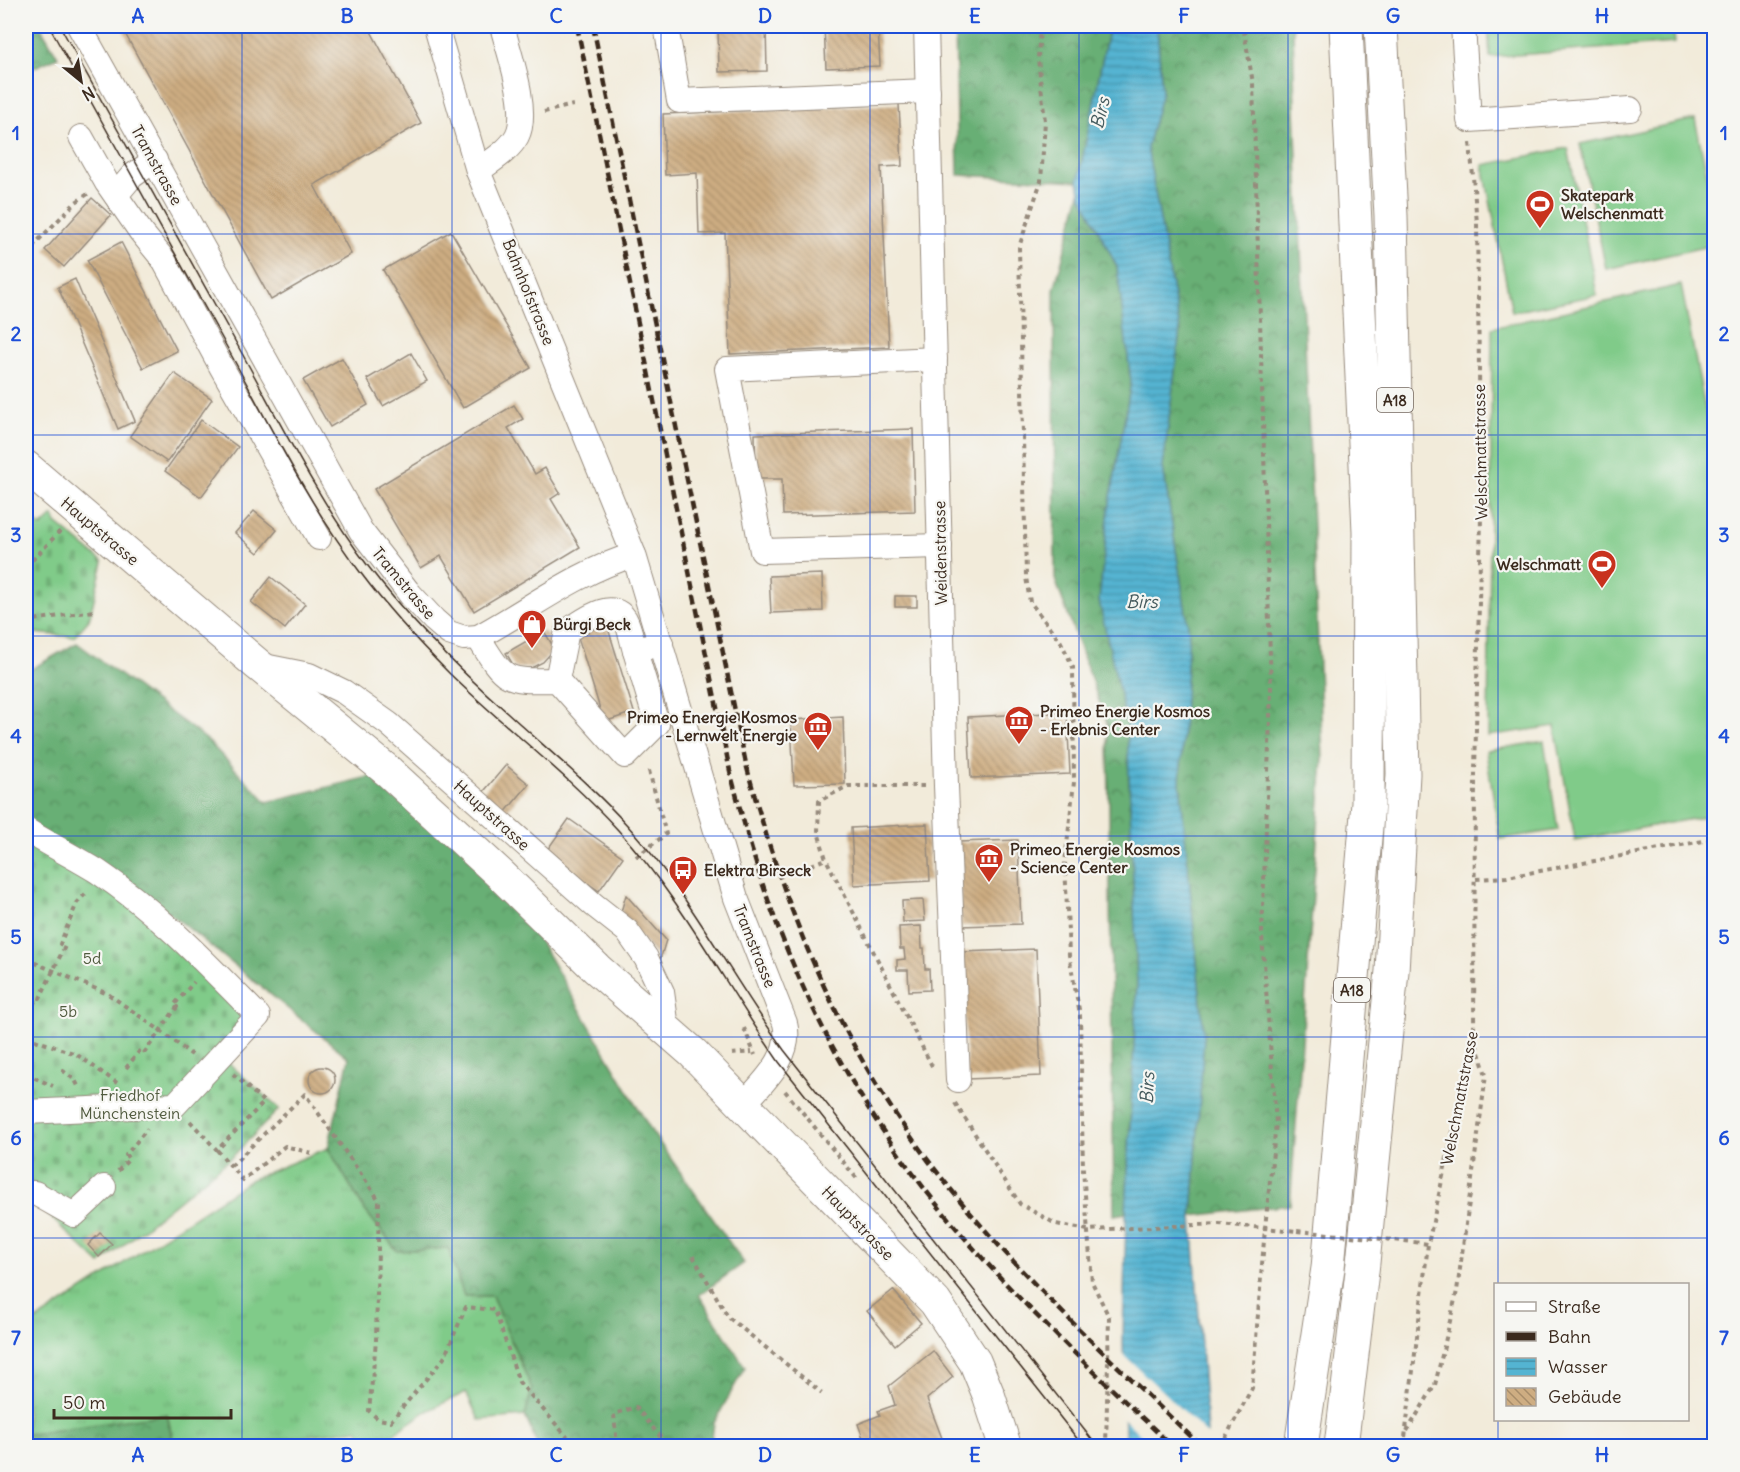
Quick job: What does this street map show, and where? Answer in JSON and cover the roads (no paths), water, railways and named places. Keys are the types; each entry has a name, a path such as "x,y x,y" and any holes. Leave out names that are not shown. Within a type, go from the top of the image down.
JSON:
{"highway":[{"name":"A18","path":"1301,1446 1328,1268 1368,803 1369,531 1346,26"},
{"name":"A18","path":"1341,1446 1364,1263 1392,971 1403,774 1391,216 1381,26"}],"main road":[{"name":"Hauptstrasse","path":"26,467 257,664 389,772 501,875 597,969 667,1028 744,1104 935,1302 975,1362 1005,1446"}],"street":[{"name":"Tramstrasse","path":"79,26 361,531 410,594 434,620 449,633 464,638 478,637"},
{"name":"Bahnhofstrasse","path":"436,26 478,171 634,555"},
{"path":"478,171 502,153 517,137 523,117 502,26"},
{"path":"666,26 679,101 928,91"},
{"name":"Weidenstrasse","path":"926,26 946,786 958,1080"},
{"path":"1463,26 1469,120 1630,109"},
{"path":"81,137 111,189 163,259 319,538"},
{"path":"111,189 155,160"},
{"path":"935,359 728,369 762,551 940,546"},
{"name":"Tramstrasse","path":"634,555 736,898 787,1032 779,1062 744,1104"},
{"path":"557,680 567,632 603,611 612,609 620,613 625,620 657,724 626,756 557,680 522,681 503,674 478,637 579,576 610,562 634,555"},
{"path":"635,651 661,643"},
{"name":"Hauptstrasse","path":"257,664 309,675 344,692 380,718 627,932 646,958 662,992 667,1028"},
{"path":"26,830 98,872 142,905 258,1016 219,1069 175,1105 26,1112"},
{"path":"26,1193 35,1193 74,1215 110,1179"}],"water":[{"name":"Birs","path":"1109,26 1157,26 1162,92 1147,147 1180,330 1163,467 1189,632 1180,782 1204,1036 1192,1216 1208,1446 1125,1446 1123,1338 1126,1213 1137,982 1127,726 1099,601 1109,508 1131,382 1117,267 1080,193 1078,181"}],"tram line":[{"path":"49,26 287,459 340,545 392,611 437,661 598,809 641,857 683,914 779,1062 1083,1446"},
{"path":"60,26 300,459 332,514 368,566 434,643 599,796 650,852 690,907 784,1050 1097,1446"}],"railway":[{"path":"577,26 730,771 756,864 789,955 840,1061 881,1128 927,1192 1014,1292 1076,1355 1172,1446"},
{"path":"593,26 746,764 788,899 823,985 844,1027 892,1109 960,1201 1077,1327 1201,1446"}],"place":[{"name":"Skatepark Welschenmatt","path":"1540,230"},
{"name":"Welschmatt","path":"1602,590"},
{"name":"Bürgi Beck","path":"532,650"},
{"name":"Primeo Energie Kosmos - Erlebnis Center","path":"1019,746"},
{"name":"Primeo Energie Kosmos - Lernwelt Energie","path":"818,752"},
{"name":"Primeo Energie Kosmos - Science Center","path":"989,884"},
{"name":"Elektra Birseck","path":"683,896"}],"park label":[{"name":"5d","path":"92,958"},
{"name":"5b","path":"68,1011"},
{"name":"Friedhof Münchenstein","path":"130,1104"}]}
